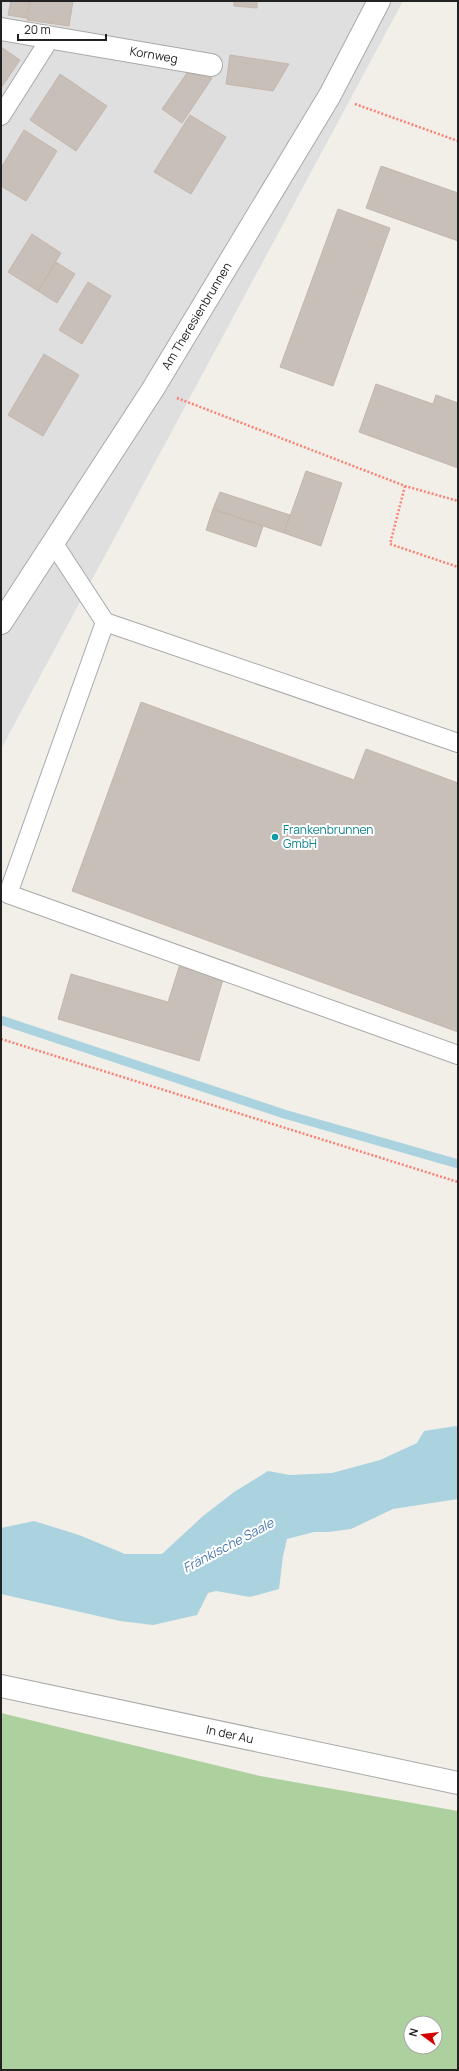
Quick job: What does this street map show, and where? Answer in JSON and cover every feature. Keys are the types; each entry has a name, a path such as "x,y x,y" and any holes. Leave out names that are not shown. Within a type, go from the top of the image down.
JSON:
{"street":[{"name":"Am Theresienbrunnen","path":"1,623 54,544 153,389 330,95 379,1"},
{"name":"Kornweg","path":"1,29 211,65"},
{"name":"In der Au","path":"1,1686 458,1783"}],"lane":[{"path":"1,116 51,37"},
{"path":"54,544 105,622 458,743"},
{"path":"105,622 8,894 458,1055"}],"path":[{"path":"330,95 458,141"},
{"path":"153,389 405,486 458,501"},
{"path":"405,486 390,544 458,567"},
{"path":"1,1040 458,1182"}],"shaded area":[{"path":"1,1 403,1 1,749"}],"green space":[{"path":"1,1713 260,1776 458,1811 458,2070 1,2070"}],"water":[{"name":"Fränkische Saale","path":"456,1426 458,1427 458,1499 393,1509 351,1529 314,1532 287,1539 283,1556 279,1589 250,1597 216,1591 208,1593 197,1615 153,1625 120,1621 1,1594 1,1528 34,1521 79,1535 125,1554 162,1554 203,1516 234,1492 268,1471 290,1475 332,1473 380,1460 417,1443 424,1431"}],"building":[{"path":"11,1 29,1 26,18 8,15"},
{"path":"30,1 73,1 69,26 27,20"},
{"path":"234,1 257,1 257,8 234,6"},
{"path":"1,47 20,60 1,88"},
{"path":"230,55 289,64 273,91 226,84"},
{"path":"187,73 212,78 182,123 162,109"},
{"path":"60,74 107,106 76,151 30,120"},
{"path":"190,115 226,137 191,194 154,172"},
{"path":"24,130 57,151 26,201 1,186 1,168"},
{"path":"381,166 458,193 458,241 366,208"},
{"path":"338,209 390,228 333,386 280,367"},
{"path":"32,234 61,253 38,291 8,272"},
{"path":"56,262 75,274 57,303 38,291"},
{"path":"88,282 111,296 82,344 59,330"},
{"path":"44,354 79,375 43,436 8,415"},
{"path":"376,384 433,404 436,395 458,403 458,468 359,432"},
{"path":"306,471 342,483 321,546 284,533"},
{"path":"220,492 290,515 284,533 213,509"},
{"path":"213,509 263,526 256,547 206,530"},
{"name":"Frankenbrunnen GmbH","path":"141,702 354,780 366,749 458,783 458,1032 72,891"},
{"path":"180,964 224,976 199,1061 58,1019 71,974 168,1002"}],"waterway":[{"path":"1,1020 284,1114 458,1164"}],"place":[{"name":"Frankenbrunnen GmbH","path":"275,837"}]}
